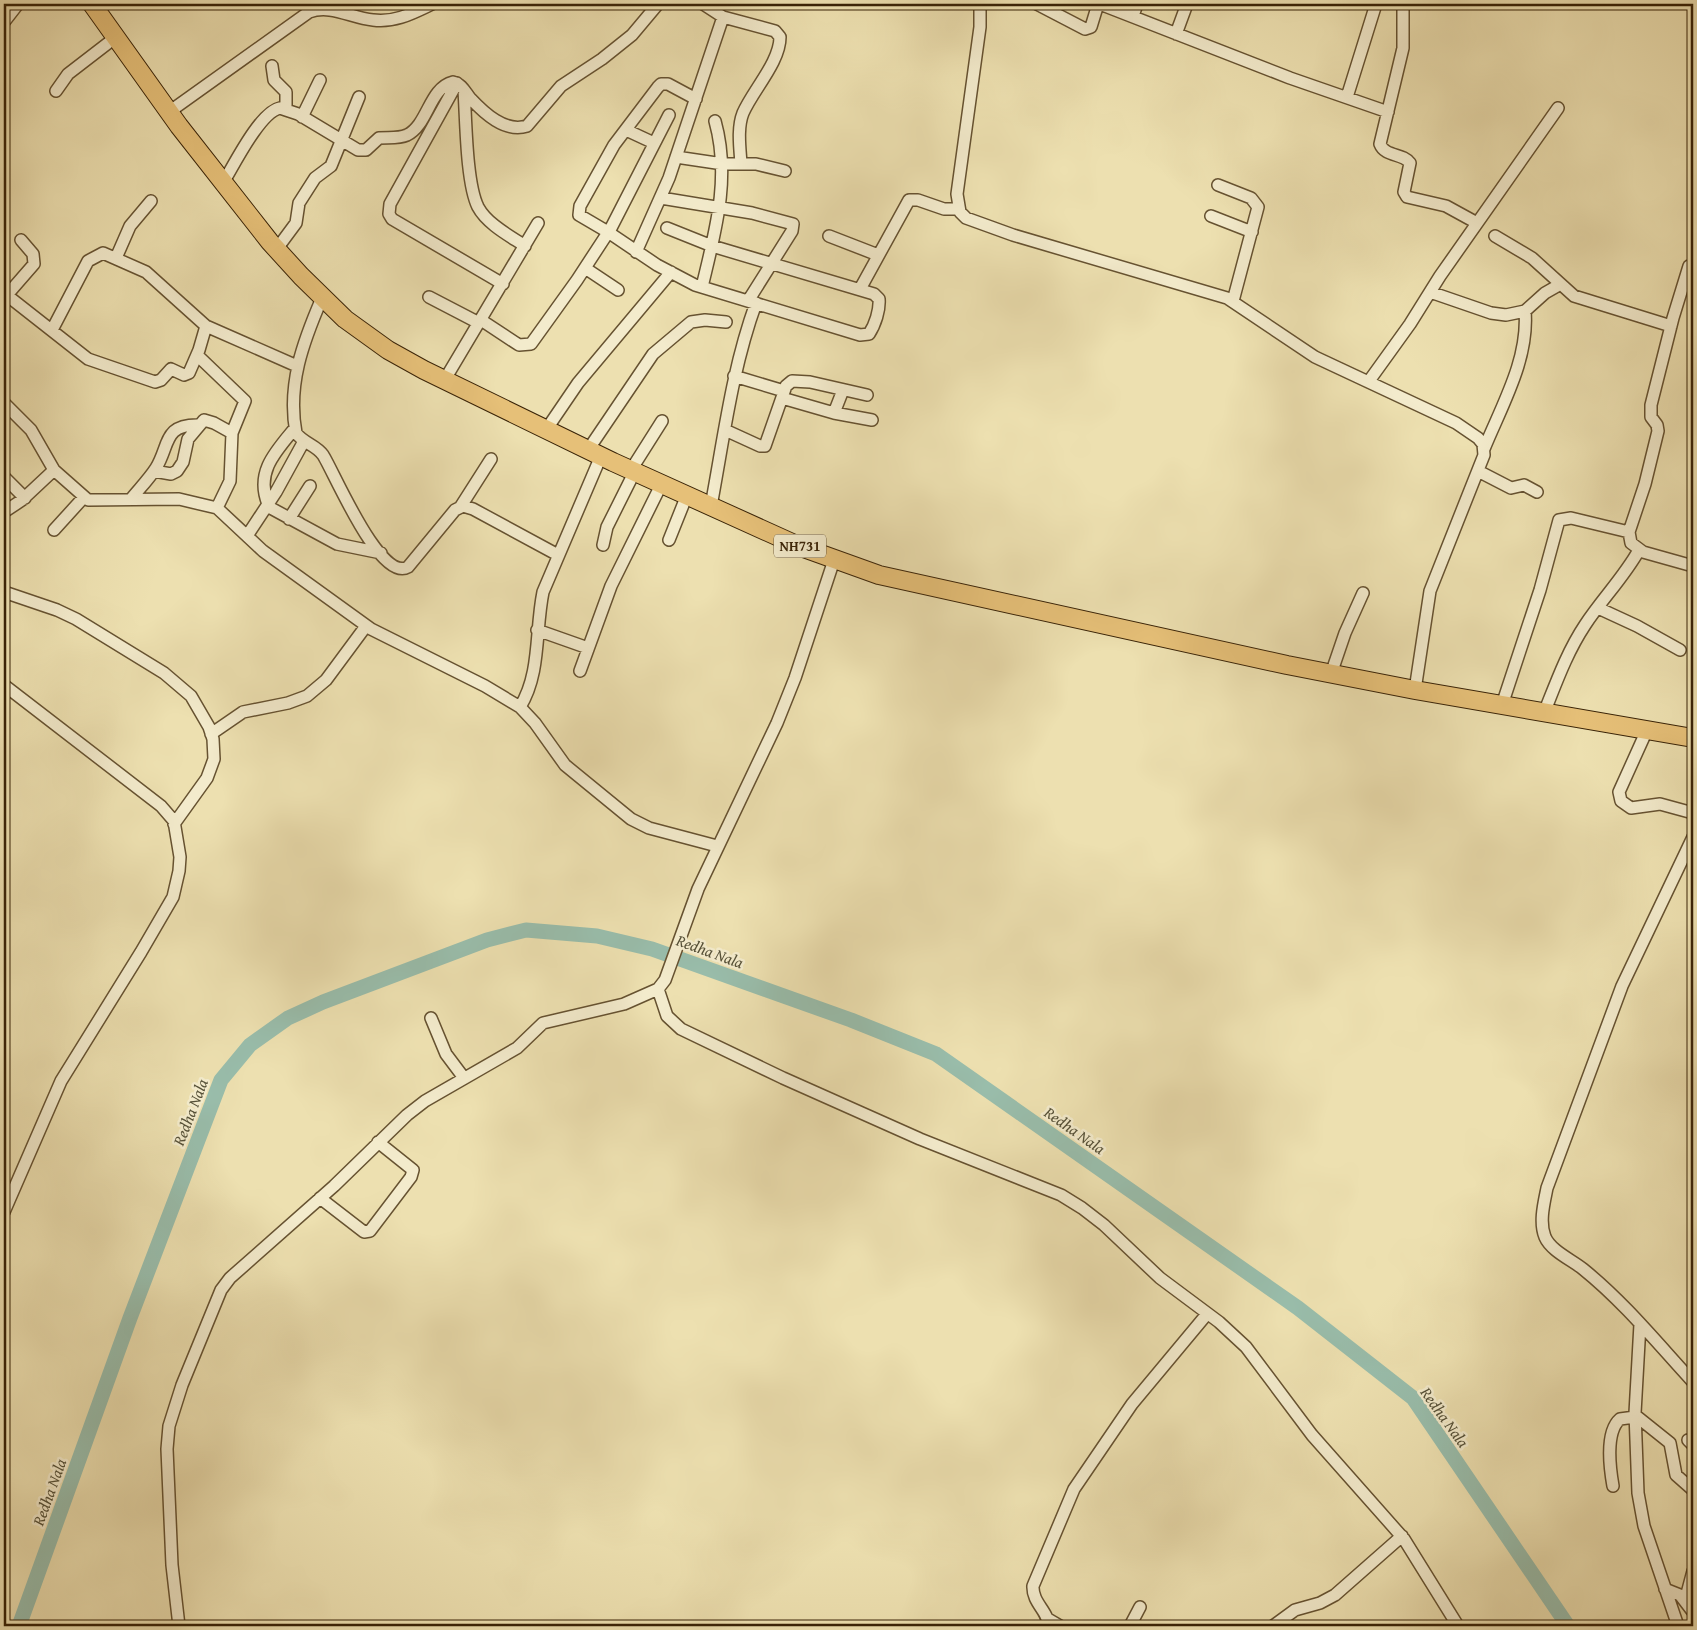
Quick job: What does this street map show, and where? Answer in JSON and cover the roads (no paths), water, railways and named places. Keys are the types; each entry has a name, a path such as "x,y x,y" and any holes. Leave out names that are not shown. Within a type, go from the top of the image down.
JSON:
{"highway":[{"name":"NH731","path":"92,4 169,112 276,250 348,322 388,350 444,381 595,453 834,560 879,575 1331,674 1693,738"}],"street":[{"path":"4,22 18,4"},
{"path":"169,112 310,8 326,9 375,21 392,20 432,4"},
{"path":"223,183 254,133 270,113 280,108 302,116 358,150 366,150 379,138 406,135 415,127 441,88 450,83 460,86 488,115 508,128 527,126 561,86 602,60 632,35 658,4"},
{"path":"704,4 723,16 775,31 780,37 780,44 769,68 741,121 741,164"},
{"path":"980,4 980,27 957,194 959,209 966,218 976,223 1207,290 1233,301 1303,350 1456,423 1478,438 1484,449"},
{"path":"1037,4 1085,29 1091,27 1099,4 1290,78 1388,112"},
{"path":"1133,16 1137,4"},
{"path":"1176,34 1187,4"},
{"path":"1347,97 1376,4"},
{"path":"1403,4 1404,48 1380,144 1386,151 1404,158 1410,163 1404,192 1407,196 1446,206 1477,223"},
{"path":"636,252 661,198 723,16"},
{"path":"56,91 68,74 116,37"},
{"path":"272,66 274,80 286,92 286,109"},
{"path":"302,116 320,80"},
{"path":"667,228 712,246 772,262 874,294 880,299 873,328 866,335 823,326 702,287 636,252 608,232 579,216 578,210 614,145 661,84 668,84 696,99"},
{"path":"460,86 472,187 478,207 497,226 525,246"},
{"path":"460,86 390,204 389,214 392,219 502,284"},
{"path":"276,250 296,224 301,199 317,175 331,166 359,97"},
{"path":"1368,381 1410,324 1477,223 1558,108"},
{"path":"429,296 480,321 519,344 531,344 608,232 669,115"},
{"path":"702,287 720,208 723,164 715,121"},
{"path":"626,130 654,143"},
{"path":"676,157 723,164 756,164 784,170"},
{"path":"1218,186 1251,198 1257,203 1258,212 1233,301"},
{"path":"661,198 752,213 794,224 792,231 772,262 752,302 734,376 712,506"},
{"path":"860,289 909,200 918,200 944,209 959,209"},
{"path":"116,258 130,226 151,201"},
{"path":"1211,216 1252,232"},
{"path":"444,381 538,223"},
{"path":"830,236 878,254"},
{"path":"1496,236 1532,258 1559,285 1574,296 1671,326"},
{"path":"21,240 33,254 34,264 5,298 52,330 95,363 155,382 161,380 170,369 184,375 189,374 206,326"},
{"path":"52,330 88,261 103,253 146,272 206,326 297,366"},
{"path":"1688,266 1651,406 1651,416 1658,427 1656,443 1629,532 1631,543 1639,550 1693,566"},
{"path":"585,268 618,290"},
{"path":"546,430 578,382 671,272"},
{"path":"1430,292 1491,313 1506,314 1525,311 1544,292 1559,285"},
{"path":"322,298 306,335 297,366 294,392 295,428 300,438 323,456 349,509 381,554 396,568 404,569 455,510 461,506 491,459"},
{"path":"1415,690 1430,591 1478,471 1484,449 1522,353 1526,333 1525,311"},
{"path":"520,708 531,685 543,592 595,453 654,354 691,322 705,320 726,322"},
{"path":"197,355 245,401 232,433 230,449 232,472 217,508"},
{"path":"734,376 834,413 872,420"},
{"path":"725,430 760,446 765,446 788,383 799,380 867,395"},
{"path":"834,413 843,390"},
{"path":"4,403 32,430 54,470 84,498 95,502 131,498 179,499 217,508 274,559 366,626 485,686 520,708 536,723 565,766 631,819 649,828 717,846"},
{"path":"154,471 171,474 177,471 183,462 188,440 204,420 232,433"},
{"path":"603,544 607,527 633,470 662,421"},
{"path":"131,498 154,471 169,436 181,426 199,425"},
{"path":"295,428 272,456 265,473 264,489 268,505 289,519 337,544 381,554"},
{"path":"247,536 268,505 304,441"},
{"path":"4,512 25,498 54,470"},
{"path":"1478,471 1511,488 1524,485 1537,492"},
{"path":"4,477 25,498"},
{"path":"580,671 611,586 662,483"},
{"path":"289,519 310,486"},
{"path":"669,540 687,495"},
{"path":"54,530 84,498"},
{"path":"461,506 473,509 558,555"},
{"path":"1502,705 1540,590 1559,520 1571,518 1629,532"},
{"path":"1544,713 1572,647 1639,550"},
{"path":"180,1626 172,1565 167,1449 169,1426 214,1308 226,1284 378,1142 425,1101 517,1048 542,1022 624,1004 658,988 665,980 698,889 777,723 792,687 834,560"},
{"path":"4,592 70,616 164,673 191,696 211,734 214,759 207,778 174,824"},
{"path":"1331,674 1345,633 1363,593"},
{"path":"1598,608 1680,650"},
{"path":"211,734 243,712 288,703 307,696 326,680 366,626"},
{"path":"537,630 588,648"},
{"path":"4,685 170,814 174,824 180,857 173,897 61,1081 4,1212"},
{"path":"1647,730 1619,792 1621,802 1631,808 1660,804 1693,813"},
{"path":"1693,837 1688,858 1622,986 1548,1188 1543,1215 1543,1229 1550,1244 1584,1270 1640,1324 1693,1382"},
{"path":"658,988 667,1016 681,1029 871,1118 1061,1195 1082,1208 1160,1278 1246,1347 1312,1434 1402,1536 1458,1626"},
{"path":"431,1018 446,1054 464,1078"},
{"path":"320,1198 364,1232 370,1231 411,1177 413,1170 378,1142"},
{"path":"1060,1626 1048,1623 1033,1597 1033,1586 1067,1502 1132,1404 1207,1314"},
{"path":"1640,1324 1635,1416 1640,1510 1678,1626"},
{"path":"1613,1486 1609,1454 1615,1426 1620,1420 1635,1416"},
{"path":"1635,1416 1670,1443 1676,1475 1692,1487"},
{"path":"1273,1626 1295,1610 1320,1603 1334,1595 1402,1536"},
{"path":"1685,1601 1693,1571"},
{"path":"1665,1589 1676,1592 1693,1612"},
{"path":"1130,1626 1140,1607"}],"waterway":[{"name":"Redha Nala","path":"19,1626 130,1318 221,1080 250,1045 288,1018 323,1002 487,940 526,930 597,936 652,949 851,1020 936,1054 1298,1308 1413,1398 1568,1626"}]}
